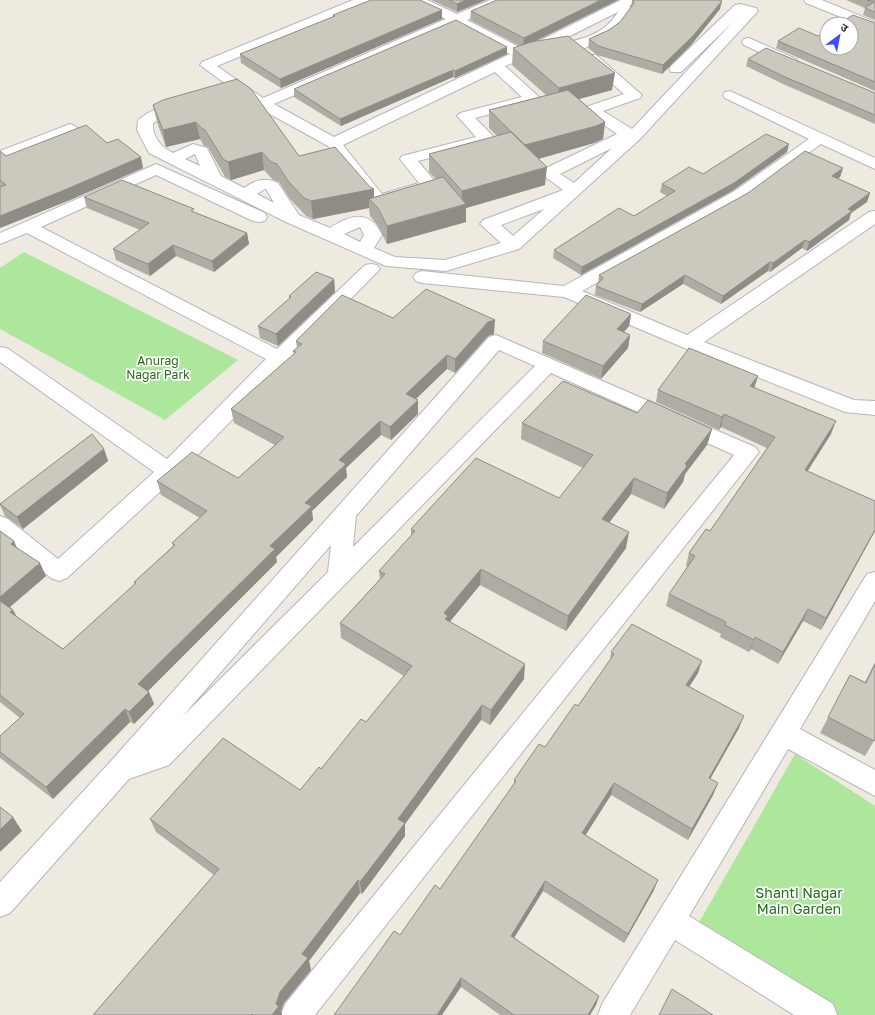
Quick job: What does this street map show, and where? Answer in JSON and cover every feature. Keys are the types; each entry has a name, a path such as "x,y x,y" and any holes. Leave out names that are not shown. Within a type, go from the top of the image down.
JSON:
{"street":[{"path":"364,0 207,65 225,85 334,144 378,200 430,186 408,159 487,139 465,116 533,99 498,66"},
{"path":"416,0 456,18 523,54 576,46 612,30 624,15 627,2"},
{"path":"262,104 456,18 501,0"},
{"path":"811,0 875,27"},
{"path":"334,144 523,54 627,2"},
{"path":"724,5 745,4"},
{"path":"676,69 745,4"},
{"path":"197,98 154,116 146,121 145,130 155,150 174,158 292,218 412,270 446,266 513,244 575,191 750,11 745,4"},
{"path":"749,42 803,67"},
{"path":"576,46 635,94 591,110 631,135"},
{"path":"730,95 875,164"},
{"path":"0,157 70,129"},
{"path":"575,191 548,173 631,135"},
{"path":"567,292 739,196 820,138"},
{"path":"0,239 26,226 156,169 371,269 412,270 567,292 689,343 852,408 875,408"},
{"path":"513,244 489,224 575,191"},
{"path":"689,343 875,216"},
{"path":"332,235 346,225 356,222 366,223 371,228 373,235 364,250"},
{"path":"26,226 279,358"},
{"path":"0,525 59,572 168,471 279,358 371,269"},
{"path":"0,903 120,770 496,341 748,452 296,1015"},
{"path":"0,353 168,471"},
{"path":"120,770 160,757 549,364"},
{"path":"339,577 345,513"},
{"path":"613,1015 875,581"},
{"path":"784,733 875,784"},
{"path":"671,921 822,1015"}],"green space":[{"name":"Anurag Nagar Park","path":"24,252 238,360 165,420 0,329 0,268"},
{"name":"Shanti Nagar Main Garden","path":"795,754 875,806 875,1015 828,1015 697,926"}],"building":[{"path":"371,0 420,0 442,10 280,79 240,54 335,16 333,15"},
{"path":"449,0 466,0 457,4"},
{"path":"497,0 601,0 524,38 471,11"},
{"path":"633,0 722,1 693,36 663,65 598,46 589,39 609,30 620,22 634,3"},
{"path":"867,0 875,0 875,12 865,8 874,2"},
{"path":"859,17 875,23 875,82 778,41 799,28 818,36 819,56 859,56"},
{"path":"456,20 507,47 455,71 453,70 340,119 294,89"},
{"path":"568,36 615,73 559,88 513,48 531,42"},
{"path":"766,48 875,93 875,115 785,77 748,59"},
{"path":"237,79 251,89 299,156 335,147 370,187 374,189 311,201 304,198 288,181 277,164 271,162 262,152 228,162 223,159 205,130 196,122 163,130 153,105 163,100"},
{"path":"568,90 605,122 596,126 525,145 489,110"},
{"path":"86,125 107,143 118,139 141,157 0,216 0,187 6,185 0,180 0,151 6,156"},
{"path":"511,132 547,167 462,191 429,154"},
{"path":"766,134 789,144 734,183 582,267 554,250 619,208 634,216 675,191 662,184 689,167 703,174"},
{"path":"805,151 843,168 832,176 870,193 848,209 852,211 809,242 805,240 773,263 770,262 723,296 685,275 642,304 596,286 603,278 599,275 748,193"},
{"path":"443,177 466,204 387,226 378,208 369,199"},
{"path":"122,180 194,209 191,211 247,233 212,261 173,245 148,264 113,249 149,223 84,197"},
{"path":"316,272 334,279 276,334 258,326 291,297 289,296"},
{"path":"426,289 495,320 488,322 455,359 447,355 406,394 418,400 390,427 380,421 339,460 346,464 305,503 312,506 270,546 275,549 138,684 149,692 129,712 125,709 46,787 0,752 0,736 24,714 0,695 0,601 13,610 10,612 63,649 136,583 134,582 175,545 172,543 207,511 157,481 192,452 238,478 284,437 231,409 296,352 293,351 302,344 296,341 342,295 393,318"},
{"path":"586,295 631,314 617,329 630,335 603,366 543,341"},
{"path":"689,348 758,376 750,386 836,421 805,470 875,501 875,530 826,618 808,609 783,652 755,637 754,640 725,625 726,622 669,594 695,556 689,553 706,529 710,531 775,437 724,414 722,417 658,390"},
{"path":"563,381 637,413 648,400 712,429 685,464 687,466 667,493 634,478 602,519 629,532 568,616 481,569 444,613 448,616 445,619 525,664 491,710 482,705 398,819 405,823 360,882 358,880 302,954 308,958 280,992 276,1004 279,1006 272,1015 93,1015 219,869 150,819 223,738 300,790 319,767 321,769 361,719 366,722 412,666 340,623 385,574 379,571 415,531 411,529 476,458 559,498 593,455 522,423"},
{"path":"92,434 104,449 17,517 0,504"},
{"path":"0,531 14,541 11,544 40,563 0,597"},
{"path":"632,624 702,661 686,685 744,716 709,778 718,783 692,829 614,783 582,833 658,880 628,934 545,881 511,936 599,996 588,1015 514,1015 461,978 437,1015 334,1015 394,931 400,935 435,885 440,889 516,781 514,780 539,744 545,747 575,704 578,706 614,654 611,652"},
{"path":"875,664 874,741 828,717 850,675 866,683"},
{"path":"0,807 13,817 0,830"},
{"path":"672,989 713,1015 659,1015"}]}
